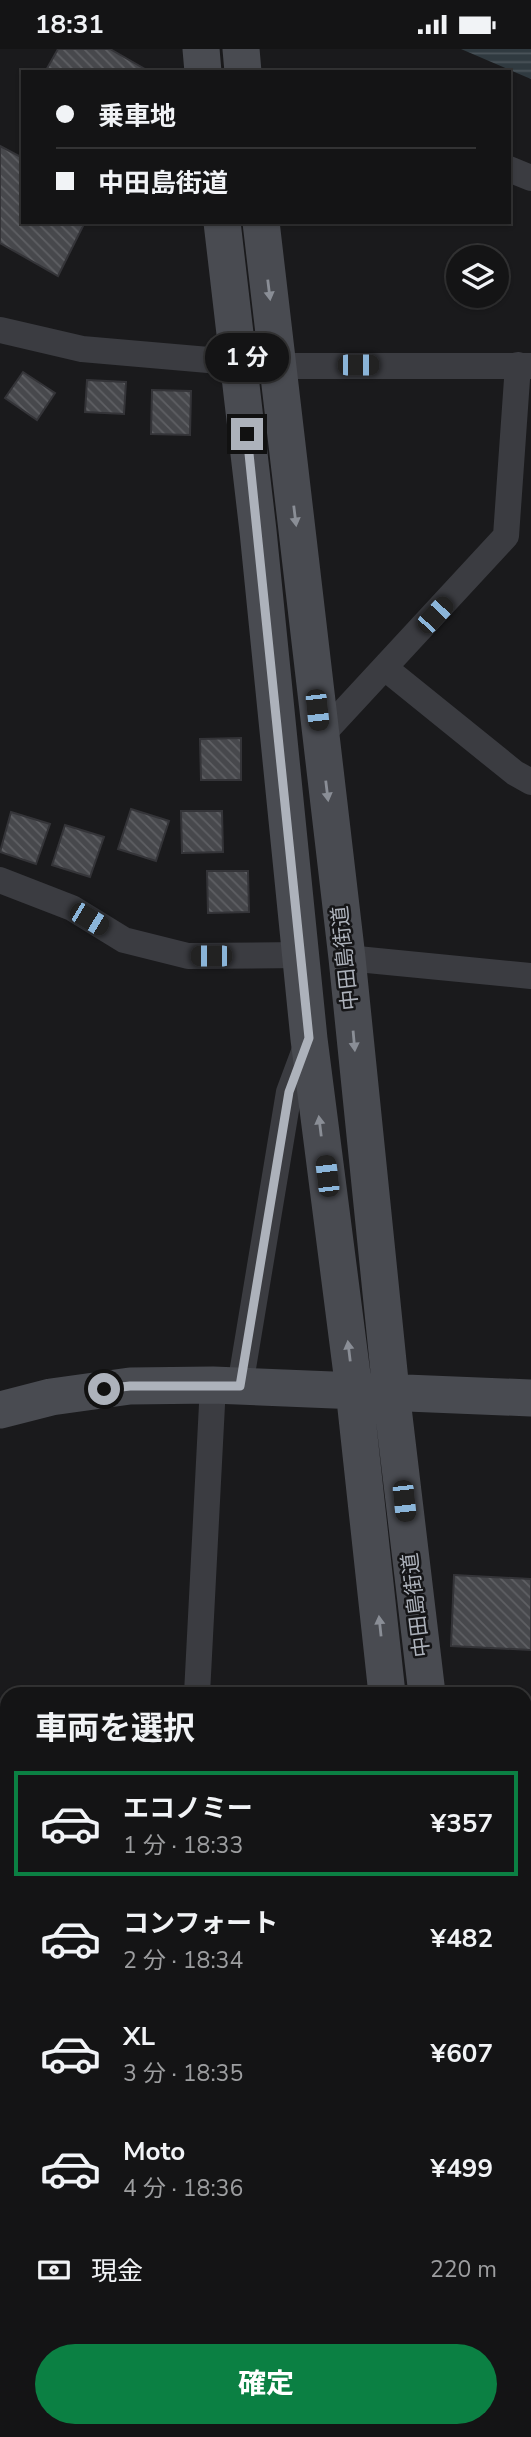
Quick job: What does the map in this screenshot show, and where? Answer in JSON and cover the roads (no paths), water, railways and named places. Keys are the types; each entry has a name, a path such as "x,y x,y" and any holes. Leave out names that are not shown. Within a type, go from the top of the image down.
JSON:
{"street":[{"path":"241,49 243,70"},
{"path":"511,170 531,178"},
{"name":"中田島街道","path":"222,224 309,1038 354,1390 386,1687"},
{"name":"中田島街道","path":"261,224 426,1687"},
{"path":"0,331 82,349 277,366 524,365 506,536 320,737"},
{"path":"385,668 525,781 531,782"},
{"path":"0,880 72,908 124,940 188,956 301,955"},
{"path":"346,958 531,976"},
{"path":"198,1687 227,1385 289,1092 309,1038"},
{"path":"0,1410 51,1397 130,1386 227,1385 531,1398"}]}
